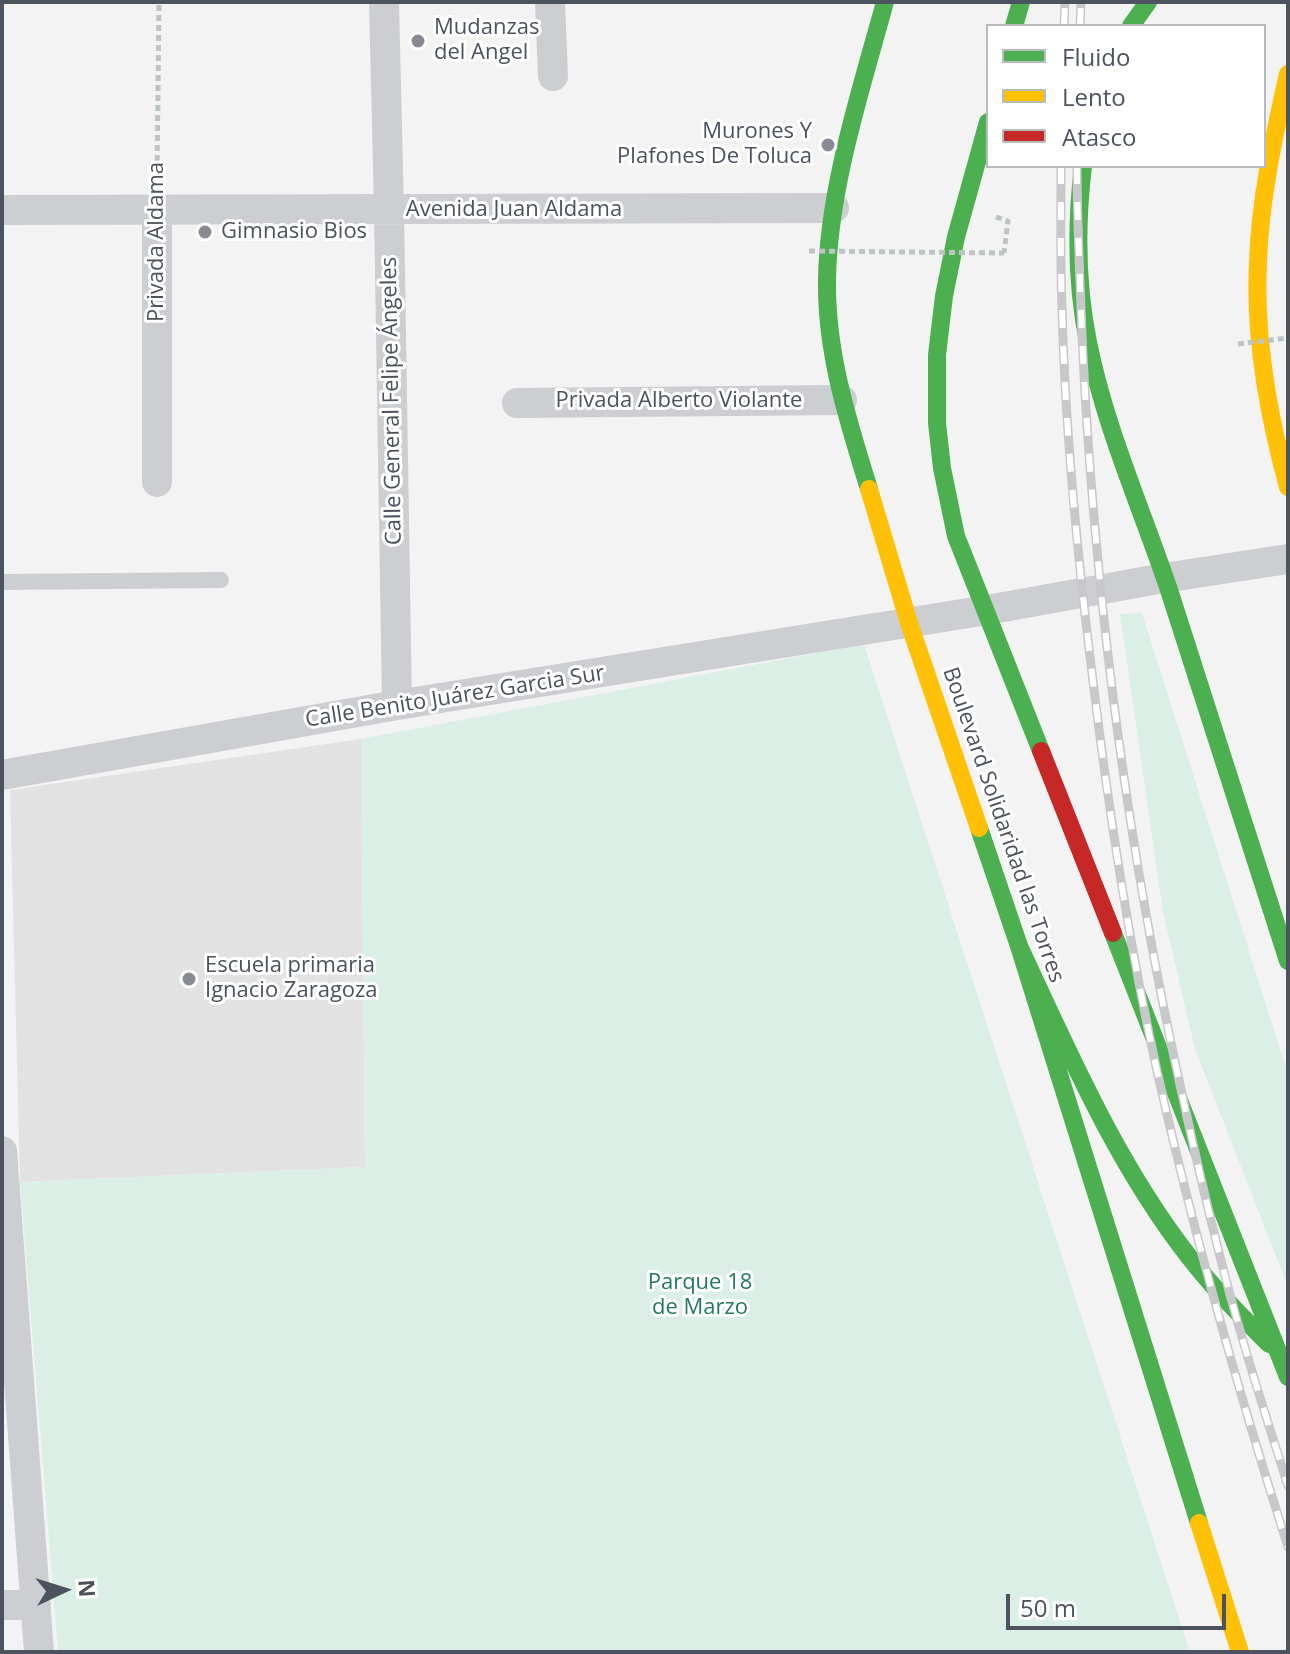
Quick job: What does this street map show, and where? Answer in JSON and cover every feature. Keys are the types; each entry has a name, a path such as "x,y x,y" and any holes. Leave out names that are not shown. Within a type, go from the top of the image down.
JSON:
{"main road":[{"name":"Boulevard Solidaridad las Torres","path":"885,2 852,125 834,208 827,282 830,329 842,400 909,623 1019,946 1240,1652"},
{"path":"1015,24 1021,2"},
{"path":"1132,24 1148,2"},
{"path":"1288,74 1272,145 1259,233 1258,297 1267,395 1288,487"},
{"path":"986,129 945,295 937,353 936,402 945,493 956,536 1288,1377"},
{"path":"1083,168 1078,232 1079,285 1100,394 1164,578 1288,961"},
{"path":"1019,946 1097,1109 1157,1214 1221,1297 1278,1353"}],"street":[{"name":"Calle General Felipe Ángeles","path":"384,2 397,705"},
{"path":"550,2 553,76"},
{"name":"Avenida Juan Aldama","path":"2,210 834,208"},
{"name":"Privada Aldama","path":"157,211 157,482"},
{"name":"Privada Alberto Violante","path":"517,403 842,400"},
{"name":"Calle Benito Juárez Garcia Sur","path":"2,775 397,705 1288,559"},
{"path":"2,1151 12,1437 36,1605 39,1652"},
{"path":"2,1605 36,1605"}],"lane":[{"path":"2,582 221,580"}],"path":[{"name":"Privada Aldama","path":"157,211 159,2"},
{"path":"809,251 1004,253"},
{"path":"1238,344 1288,338"}],"shaded area":[{"name":"Escuela primaria Ignacio Zaragoza","path":"361,739 365,1167 20,1182 10,790"}],"green space":[{"path":"1142,613 1288,1074 1288,1287 1195,1049 1163,912 1120,614"},
{"name":"Parque 18 de Marzo","path":"864,644 1190,1652 58,1652 20,1182 365,1167 361,739"}],"railway":[{"path":"1064,24 1065,2"},
{"path":"1080,24 1081,2"},
{"path":"1061,168 1061,272 1072,490 1092,673 1120,873 1157,1071 1186,1191 1234,1370 1288,1547"},
{"path":"1077,168 1082,335 1094,513 1112,690 1138,867 1171,1043 1206,1198 1235,1313 1288,1486"}],"traffic: fast":[{"path":"869,489 834,361 827,281 839,176 885,2"},
{"path":"1015,24 1021,2"},
{"path":"1132,24 1148,2"},
{"path":"986,129 956,237 944,296 937,355 937,423 942,468 956,536 1041,751"},
{"path":"1083,168 1078,232 1079,276 1095,374 1169,590 1288,961"},
{"path":"979,828 1019,946 1199,1523"},
{"path":"1113,933 1288,1377"},
{"path":"1019,946 1096,1107 1140,1185 1199,1269 1269,1344"}],"traffic: slow":[{"path":"1288,74 1265,191 1257,290 1264,376 1288,487"},
{"path":"869,489 909,623 979,828"},
{"path":"1199,1523 1240,1652"}],"traffic: jam":[{"path":"1041,751 1113,933"}],"place":[{"name":"Mudanzas del Angel","path":"418,41"},
{"name":"Murones Y Plafones De Toluca","path":"828,145"},
{"name":"Gimnasio Bios","path":"205,232"},
{"name":"Escuela primaria Ignacio Zaragoza","path":"189,979"}]}
